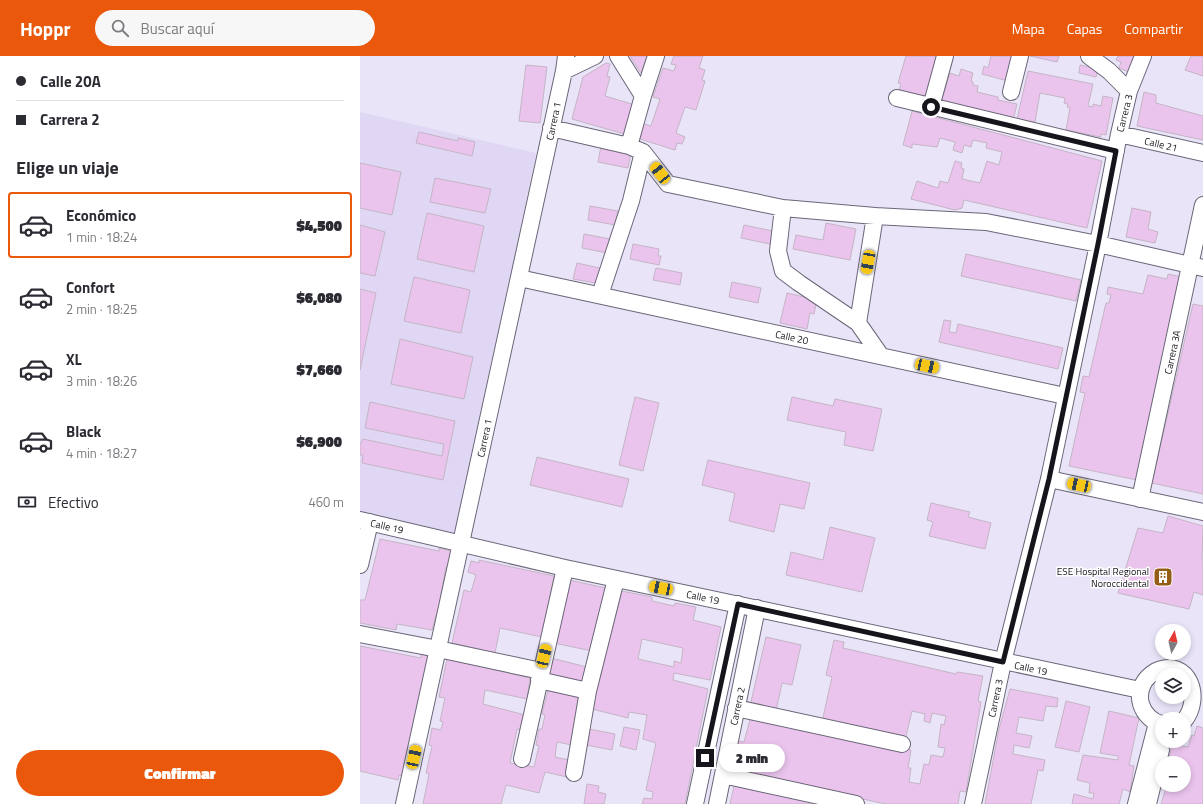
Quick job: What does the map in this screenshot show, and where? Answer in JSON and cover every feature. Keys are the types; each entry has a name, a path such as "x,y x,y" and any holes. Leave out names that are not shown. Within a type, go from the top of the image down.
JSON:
{"street":[{"path":"565,64 595,56"},
{"path":"618,56 642,96"},
{"path":"600,295 631,201 642,96 656,56"},
{"path":"931,107 945,56"},
{"path":"1011,92 1020,56"},
{"path":"1089,56 1109,71 1129,91"},
{"name":"Carrera 3","path":"973,804 1003,662 1049,479 1065,396 1098,244 1119,134 1129,91 1143,56"},
{"name":"Carrera 1","path":"404,804 565,64"},
{"path":"897,98 1116,151"},
{"path":"551,128 636,149 668,184 783,208 876,216 986,222 1098,244 1197,267"},
{"name":"Calle 21","path":"1119,134 1203,153"},
{"name":"Carrera 3A","path":"1140,499 1197,267 1203,205"},
{"path":"783,208 778,251 783,271 858,323 881,356"},
{"path":"858,323 876,216"},
{"name":"Calle 20","path":"519,278 1065,396"},
{"path":"1049,479 1203,512"},
{"path":"360,565 365,521"},
{"name":"Calle 19","path":"365,521 565,568 1140,690"},
{"path":"522,758 565,568"},
{"path":"574,773 588,691 616,579"},
{"name":"Carrera 2","path":"695,804 738,604"},
{"name":"Carrera 2","path":"717,804 757,608"},
{"path":"360,634 438,649 540,676 588,691"},
{"path":"1155,721 1149,718 1143,710 1140,700 1140,690 1144,680 1152,673 1162,669 1172,668 1191,678 1196,688 1199,709 1191,715"},
{"path":"736,708 902,744"},
{"path":"1136,804 1155,741"},
{"path":"1148,804 1162,748"},
{"path":"723,774 856,804"}],"shaded area":[{"path":"360,112 536,153 456,542 360,521"}],"building":[{"path":"630,56 647,56 641,73"},
{"path":"674,56 703,56 699,68 705,70 702,80 705,81 696,110 685,107 676,133 685,137 682,144 677,143 675,150 640,139 644,124 651,126 660,99 653,97 663,68 674,71 676,65 671,64"},
{"path":"906,56 939,56 927,98 899,90 901,84 898,83"},
{"path":"991,56 1014,56 1008,81 982,74 984,66 988,68"},
{"path":"1030,56 1059,56 1057,62"},
{"path":"1118,56 1137,56 1129,72 1119,68 1121,62 1116,60"},
{"path":"1191,56 1203,56 1203,76 1185,70"},
{"path":"606,63 610,64 607,76 610,77 605,96 635,105 628,135 572,119 583,77"},
{"path":"526,65 547,67 540,123 519,121"},
{"path":"1080,65 1098,69 1096,77 1079,73"},
{"path":"961,69 973,73 971,81 973,82 973,85 978,86 977,92 998,97 998,100 1017,104 1014,117 986,114 941,101 950,73 959,76"},
{"path":"1028,71 1093,84 1088,106 1093,107 1093,104 1101,106 1103,96 1113,98 1106,135 1101,134 1101,137 1066,130 1070,108 1067,107 1068,104 1064,103 1065,98 1040,93 1035,122 1017,119"},
{"path":"1144,92 1156,95 1156,103 1203,116 1203,140 1137,126"},
{"path":"912,111 1102,161 1087,228 964,200 962,208 955,210 911,199 917,181 938,188 940,181 948,183 955,161 962,163 961,168 964,169 962,179 980,183 987,161 999,165 1002,152 986,148 987,143 973,140 971,147 964,145 962,153 953,150 955,142 940,138 937,147 912,144 912,148 903,145"},
{"path":"419,132 458,141 458,138 475,142 472,156 416,143"},
{"path":"601,146 631,152 628,168 598,162"},
{"path":"360,163 401,172 392,215 360,208"},
{"path":"435,178 491,189 485,213 430,202"},
{"path":"590,206 618,211 615,225 588,220"},
{"path":"1132,208 1151,212 1148,229 1158,232 1155,243 1126,237"},
{"path":"427,213 484,226 474,272 417,259"},
{"path":"826,223 856,229 850,260 793,249 796,235 823,240"},
{"path":"360,225 385,232 375,276 360,273"},
{"path":"744,225 773,231 770,244 741,238"},
{"path":"584,234 610,239 607,253 582,248"},
{"path":"633,244 659,249 658,256 661,256 659,265 630,259"},
{"path":"966,254 1081,280 1076,301 961,276"},
{"path":"577,263 604,269 601,284 573,279"},
{"path":"656,268 682,273 680,285 653,280"},
{"path":"1168,274 1182,277 1137,480 1069,466 1085,393 1080,392 1083,376 1089,377 1106,303 1109,303 1111,295 1107,294 1108,287 1143,294 1148,275 1167,279"},
{"path":"414,277 470,290 461,333 404,321"},
{"path":"732,282 761,288 758,303 729,297"},
{"path":"360,289 376,293 360,370"},
{"path":"787,293 817,300 814,314 810,313 807,329 780,323"},
{"path":"1193,304 1203,306 1203,494 1152,483"},
{"path":"944,320 951,321 949,332 956,333 958,324 1063,348 1058,369 939,342"},
{"path":"400,339 473,357 464,399 391,384"},
{"path":"635,397 659,403 643,471 619,465"},
{"path":"792,397 833,406 835,399 882,409 873,451 844,445 846,432 787,420"},
{"path":"370,402 455,421 443,480 362,463 363,455 360,455 360,444 363,439 442,456 444,444 365,428"},
{"path":"537,457 629,479 622,507 530,485"},
{"path":"708,460 810,483 804,509 780,504 774,532 729,521 735,493 702,485"},
{"path":"931,503 970,512 968,517 991,523 985,549 929,536 933,522 927,520"},
{"name":"ESE Hospital Regional Noroccidental","path":"1168,516 1203,526 1203,595 1194,592 1189,609 1118,593 1138,528 1163,533"},
{"path":"830,527 875,538 862,592 786,575 791,552 823,560"},
{"path":"380,539 439,551 439,548 458,553 455,569 446,567 440,599 443,600 441,616 436,615 432,630 397,624 396,630 360,623 360,600 365,600"},
{"path":"479,560 554,576 542,637 500,628 495,653 452,643 464,590 471,592 476,575 468,572 471,561 479,563"},
{"path":"569,580 606,588 592,651 554,643"},
{"path":"622,591 652,597 652,601 674,606 675,603 696,607 693,620 721,627 710,680 674,673 673,680 708,689 685,804 642,804 644,798 652,799 653,792 646,790 656,743 643,739 647,715 629,712 628,718 592,709","holes":["642,639 683,648 681,663 674,661 674,667 638,659"]},
{"path":"766,637 801,645 792,685 782,683 776,711 750,706"},
{"path":"834,640 844,642 843,648 956,674 957,672 983,676 978,701 981,702 966,792 960,791 958,804 886,804 729,770 735,741 744,742 751,716 911,750 908,768 911,768 909,782 920,784 924,764 929,765 931,755 943,757 945,748 938,747 941,724 944,725 946,716 932,713 930,723 924,721 925,714 912,711 905,740 822,722 832,677 826,675"},
{"path":"360,646 421,658 421,654 431,657 404,776 399,775 398,780 360,771"},
{"path":"551,658 587,667 584,682 547,674"},
{"path":"447,659 530,678 527,699 485,690 483,704 525,715 522,730 517,729 510,763 534,767 539,746 536,745 539,729 542,729 545,715 542,714 548,690 581,697 572,745 557,742 555,757 569,760 567,777 545,772 539,793 506,785 501,804 423,804 429,774 426,773 432,746 429,745 432,728 441,730 443,722 440,721 445,698 439,697"},
{"path":"1010,689 1058,698 1057,707 1046,706 1043,721 1019,717 1016,733 1032,736 1029,748 1014,745 1013,754 1045,760 1043,771 1038,770 1031,804 985,804 999,729"},
{"path":"1066,701 1090,707 1079,752 1055,747"},
{"path":"1109,711 1139,718 1129,765 1134,766 1130,792 1123,789 1119,804 1072,804 1074,794 1093,799 1094,793 1089,793 1090,783 1077,780 1083,755 1118,760 1118,756 1100,753"},
{"path":"1197,726 1203,728 1203,804 1161,804 1165,792 1191,792 1191,756 1169,756 1171,748 1191,748 1191,738 1192,735 1194,736"},
{"path":"624,727 640,730 636,750 620,746"},
{"path":"589,729 615,734 612,750 586,745"},
{"path":"735,782 842,804 730,804"},
{"path":"587,784 599,786 598,792 606,794 604,804 584,804"}],"place":[{"name":"ESE Hospital Regional Noroccidental","path":"1163,577"}],"route":[{"path":"705,758 738,604 1003,662 1049,479 1116,151 931,107"}]}
